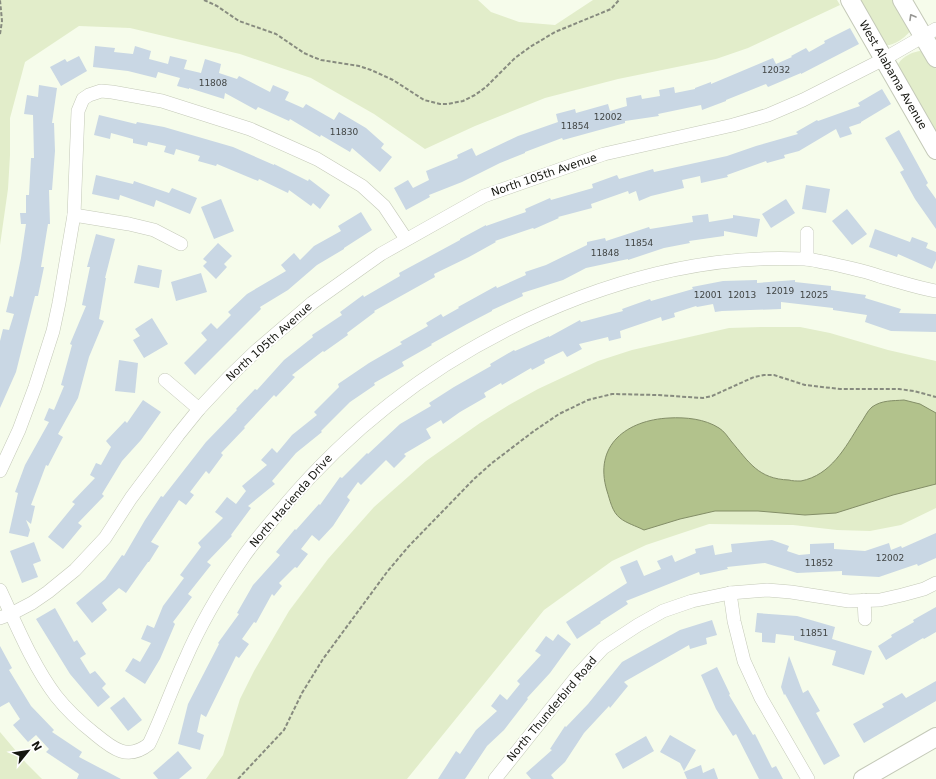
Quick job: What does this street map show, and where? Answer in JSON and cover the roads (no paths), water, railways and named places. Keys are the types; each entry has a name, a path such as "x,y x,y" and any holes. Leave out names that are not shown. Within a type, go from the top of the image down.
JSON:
{"street":[{"name":"West Alabama Avenue","path":"850,0 936,150"},
{"path":"902,0 930,33 936,58"},
{"name":"North 105th Avenue","path":"6,616 48,592 88,558 105,538 157,462 199,409 250,356 286,324 355,272 406,239 484,196 604,154 733,126 768,115 803,100 884,59 930,33"},
{"path":"0,471 19,430 53,331 74,215 78,111 83,99 89,95 100,91 162,101 220,118 250,129 317,158 340,171 373,195 384,206 406,239"},
{"path":"74,215 129,224 154,230 181,244"},
{"path":"807,233 807,259"},
{"name":"North Hacienda Drive","path":"0,590 6,616 56,696 68,710 104,742 120,751 134,752 141,750 148,744 152,737 197,634 226,583 263,530 309,477 372,418 416,384 473,347 554,307 617,284 672,269 710,262 759,258 807,259 857,269 908,286 936,291"},
{"path":"165,380 199,409"},
{"name":"North Thunderbird Road","path":"495,779 577,676 603,648 638,625 663,611 692,601 730,593 767,590 791,592 849,601 880,600 902,595 936,584"},
{"path":"730,593 734,621 744,661 761,698 808,779"},
{"path":"864,600 865,619"},
{"path":"863,779 936,737"}]}
